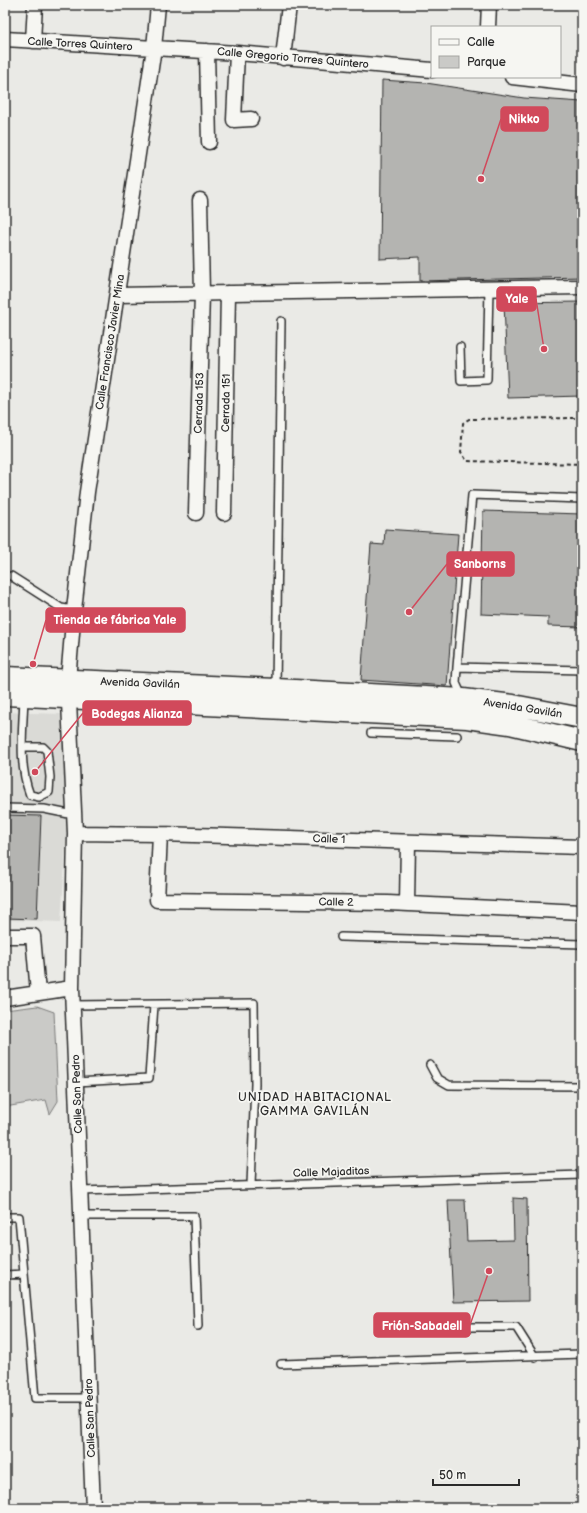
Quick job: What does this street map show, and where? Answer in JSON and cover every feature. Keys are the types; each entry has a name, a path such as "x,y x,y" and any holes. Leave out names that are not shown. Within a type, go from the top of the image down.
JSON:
{"main road":[{"name":"Avenida Gavilán","path":"5,677 68,688 275,698 408,711 465,708 511,714 581,718"},
{"name":"Avenida Gavilán","path":"14,695 68,688"},
{"name":"Avenida Gavilán","path":"511,714 578,739"},
{"path":"578,739 581,718"}],"street":[{"path":"33,41 34,5"},
{"name":"Calle Francisco Javier Mina","path":"68,688 74,610 87,492 154,48 158,5"},
{"path":"283,58 289,5"},
{"path":"488,26 489,5"},
{"name":"Calle Torres Quintero","path":"5,39 154,48"},
{"name":"Calle Gregorio Torres Quintero","path":"154,48 237,53 431,70"},
{"path":"207,51 209,142"},
{"path":"237,53 234,120 251,120"},
{"path":"521,78 582,85"},
{"name":"Cerrada 153","path":"196,513 202,293 200,200"},
{"path":"117,295 582,287"},
{"name":"Cerrada 151","path":"224,513 228,292"},
{"name":"Calle San Pedro","path":"68,688 76,833 72,988 90,1398 93,1508"},
{"name":"Calle 1","path":"76,833 160,834 582,847"},
{"name":"Calle 2","path":"160,834 157,900 407,904 582,912"},
{"path":"407,904 408,842"},
{"path":"5,936 33,936 38,993"},
{"path":"5,998 72,988"}],"lane":[{"path":"460,347 461,381 487,380 489,288"},
{"path":"275,698 281,321"},
{"path":"465,708 456,683 472,495 582,499"},
{"path":"11,576 61,608 74,610"},
{"path":"457,667 582,670"},
{"path":"14,695 23,747 22,765 25,781 30,795 40,797 49,792 48,751 43,747 23,747"},
{"path":"407,734 408,711"},
{"path":"371,733 457,736"},
{"path":"5,808 44,809 74,815"},
{"path":"341,937 582,944"},
{"path":"73,1005 254,1003 255,1084 251,1185"},
{"path":"76,1082 149,1078 154,1004"},
{"path":"430,1065 437,1078 449,1085 582,1086"},
{"name":"Calle Majaditas","path":"81,1191 582,1175"},
{"path":"82,1216 194,1216 198,1326"},
{"path":"5,1217 19,1217 35,1398 90,1398"},
{"path":"5,1275 24,1274"},
{"path":"445,1327 516,1327 536,1357"},
{"path":"281,1364 536,1357 582,1354"}],"path":[{"path":"582,418 469,418 463,424 461,452 467,461 582,464"}],"shaded area":[{"path":"5,712 61,714 67,830 61,922 5,920"}],"green space":[{"path":"37,1006 54,1012 58,1101 50,1114 46,1100 5,1107 5,1010"}],"building":[{"path":"382,80 426,83 524,98 582,102 582,277 420,281 420,257 380,259"},
{"path":"582,302 582,396 508,398 504,303"},
{"path":"483,511 582,514 582,627 548,626 548,617 481,614"},
{"path":"385,529 458,534 447,686 361,680 371,544 384,545"},
{"path":"5,815 41,816 37,919 5,918"},
{"path":"513,1198 527,1199 528,1301 453,1302 448,1200 465,1200 467,1241 514,1240"}],"place":[{"name":"Nikko","path":"481,179"},
{"name":"Yale","path":"544,349"},
{"name":"Sanborns","path":"409,612"},
{"name":"Tienda de fábrica Yale","path":"33,664"},
{"name":"Bodegas Alianza","path":"35,772"},
{"name":"Frión-Sabadell","path":"489,1271"}],"district":[{"name":"UNIDAD HABITACIONAL GAMMA GAVILÁN","path":"315,1104"}]}
